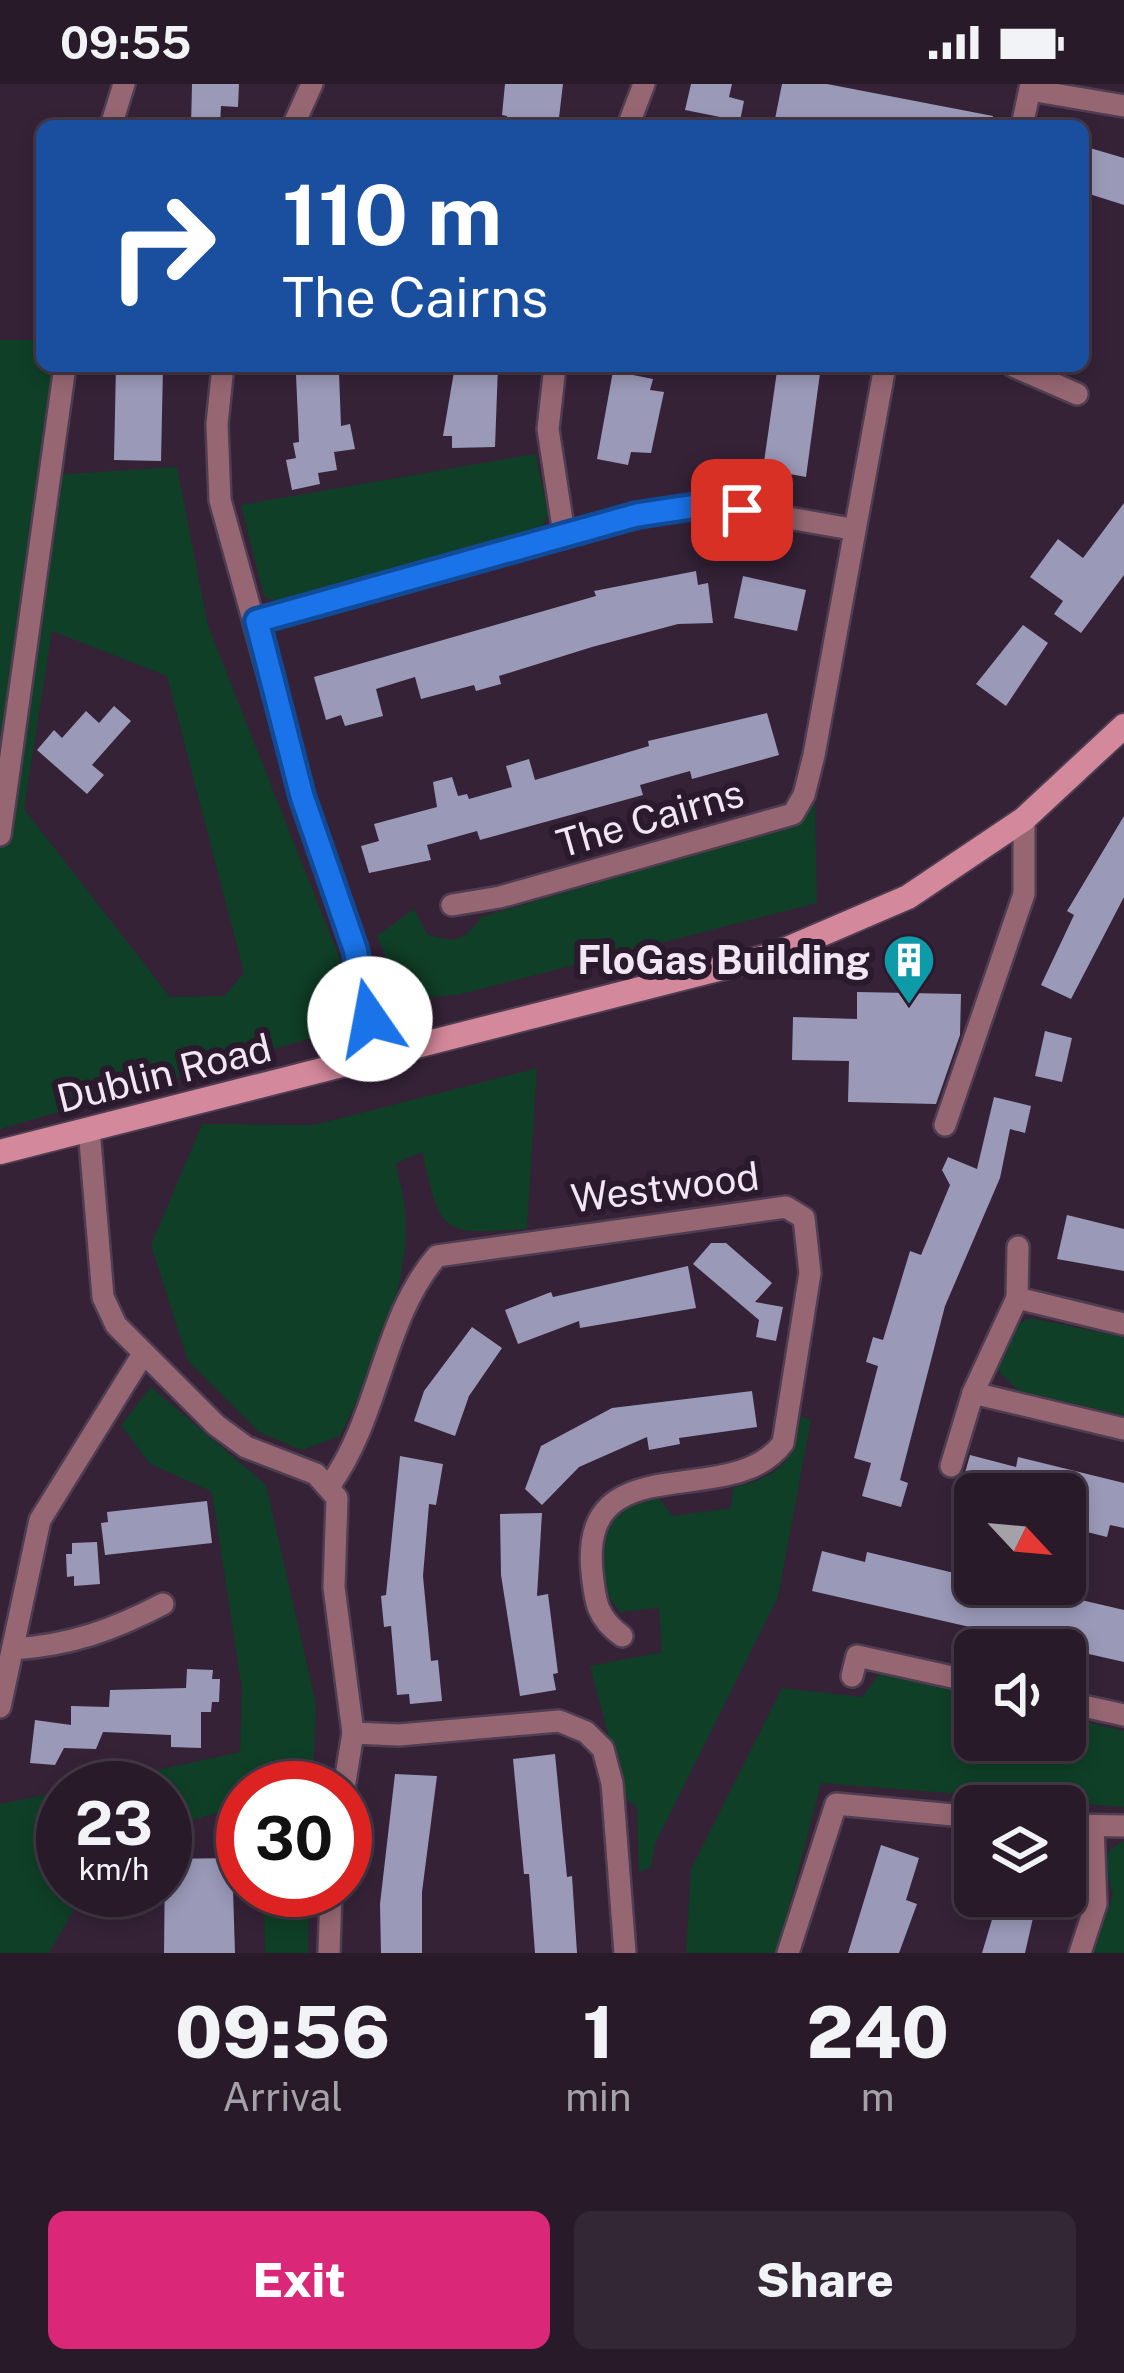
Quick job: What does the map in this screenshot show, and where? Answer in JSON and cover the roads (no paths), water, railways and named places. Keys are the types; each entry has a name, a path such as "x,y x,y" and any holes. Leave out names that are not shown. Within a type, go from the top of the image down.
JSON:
{"main road":[{"name":"Dublin Road","path":"0,1152 773,955 908,897 1024,819 1124,726"}],"street":[{"path":"113,120 124,84"},
{"path":"295,120 312,84"},
{"path":"630,120 644,84"},
{"path":"1023,120 1031,87 1124,106"},
{"path":"0,835 63,372"},
{"path":"223,372 217,424 220,500 302,796 355,949 378,1054"},
{"path":"554,372 548,429 564,534"},
{"name":"The Cairns","path":"452,905 500,897 793,814 814,755 851,530 884,372"},
{"path":"1027,372 1078,394"},
{"path":"257,621 564,534 710,504 851,530"},
{"path":"945,1125 1024,894 1024,819"},
{"path":"89,1129 103,1297 116,1325 246,1447 316,1474 330,1485 339,1520 334,1587 352,1733 348,1761"},
{"name":"Westwood","path":"330,1485 379,1387 416,1280 437,1256 786,1207 804,1218 811,1273 783,1443 770,1462 748,1471 618,1496 603,1512 590,1555 595,1606 603,1622 622,1636"},
{"path":"951,1466 973,1393 1017,1298 1018,1247"},
{"path":"1017,1298 1124,1324"},
{"path":"0,1707 40,1520 143,1354"},
{"path":"973,1393 1124,1429"},
{"path":"14,1649 63,1646 113,1630 163,1604"},
{"path":"853,1676 856,1656 954,1677"},
{"path":"1086,1706 1124,1714"},
{"path":"352,1733 400,1736 559,1721 586,1732 603,1750 612,1783 625,1953"},
{"path":"788,1953 836,1804 954,1814"},
{"path":"1086,1826 1124,1826"},
{"path":"1080,1953 1096,1904 1093,1827"},
{"path":"328,1953 330,1917"}],"place":[{"name":"FloGas Building","path":"909,1006"}]}
